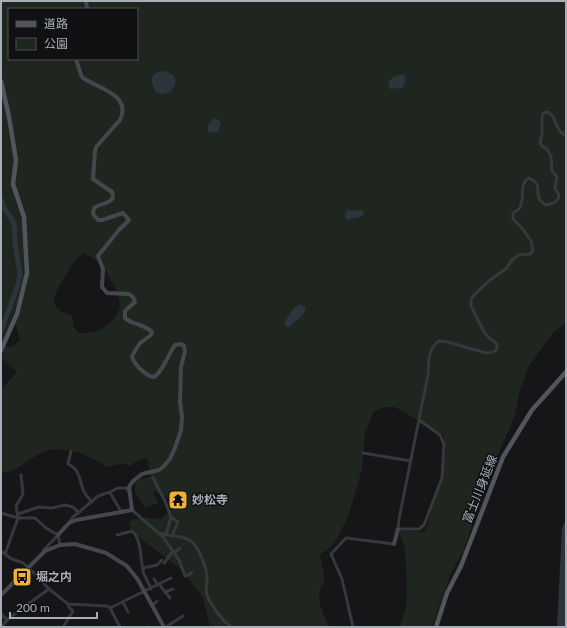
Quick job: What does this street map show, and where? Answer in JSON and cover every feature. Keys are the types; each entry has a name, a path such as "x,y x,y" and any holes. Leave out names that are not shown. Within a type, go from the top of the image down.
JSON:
{"main road":[{"path":"1,81 4,90 16,160 12,184 24,216 27,273 16,314 1,350"},
{"name":"富士川身延線","path":"436,627 447,593 463,560 503,457 532,410 566,372"}],"street":[{"path":"76,60 83,78 119,99 123,108 123,115 120,120 96,147 95,151 93,179 109,189 113,195 111,201 108,203 98,204 94,208 93,214 98,220 102,220 123,213 129,220 98,256 103,269 102,288 107,293 128,294 133,296 136,300 125,311 124,318 142,324 152,332 151,335 140,343 132,356 133,361 146,374 154,377 159,373 175,344 181,344 184,346 185,351 181,367 180,402 182,423 175,448 170,459 163,467 159,470 142,474 133,480 129,488 132,510 158,533 174,552 179,560 185,576 192,573"},
{"path":"353,627 342,579 331,554 346,538 394,544 419,420 430,354 439,341 486,353 495,352 497,344 489,338 483,330 471,306 471,299 490,280 507,268 511,261 518,255 530,254 533,251 531,241 522,228 512,219 513,213 521,204 526,180 529,178 536,184 539,189 538,197 540,202 546,205 554,203 558,199 559,195 555,188 557,177 552,171 551,157 548,150 542,146 540,142 543,113 548,112 552,115 559,131 566,136"},
{"path":"398,529 419,529 424,525 442,478 444,455 443,439 440,434 419,420"},
{"path":"71,451 68,464 74,467 84,492 92,502"},
{"path":"363,453 411,460"},
{"path":"5,554 18,516 16,506 23,494 21,475"},
{"path":"153,477 171,516 178,522 172,536"},
{"path":"1,595 28,568 72,518 98,496 123,487 130,493"},
{"path":"110,492 112,498 118,503 121,512"},
{"path":"18,516 39,507 52,508 65,505 73,507 79,513"},
{"path":"69,523 76,520 132,510"},
{"path":"1,513 35,518 46,528 58,535 60,545"},
{"path":"166,535 171,516"},
{"path":"117,535 132,531 134,533 142,557 145,576 151,588"},
{"path":"158,533 185,538 191,541 197,548 207,573 207,596 216,610 231,627"},
{"path":"39,556 48,549 60,545 74,544 106,553 130,570 165,627 183,616"},
{"path":"143,568 157,565 180,548"},
{"path":"1,551 10,558 23,563 49,589 68,604 73,611 62,627"},
{"path":"110,608 171,578"},
{"path":"154,579 170,598"},
{"path":"2,627 7,620 34,596 49,589"},
{"path":"165,592 173,589"},
{"path":"152,606 157,601"},
{"path":"123,602 128,612"},
{"path":"68,604 107,606 110,608 120,627"},
{"path":"1,614 7,620"}],"green space":[{"path":"1,1 566,1 566,322 553,333 529,366 520,391 514,418 491,471 464,549 449,578 432,627 400,627 406,607 407,586 405,548 399,530 422,532 426,530 433,503 442,479 446,449 443,435 395,407 386,407 374,411 365,433 362,469 348,517 334,544 320,555 325,580 319,592 320,605 329,627 210,627 203,598 180,568 131,532 129,523 132,521 140,518 161,519 172,508 172,503 170,500 153,492 159,503 145,508 135,492 135,480 150,477 148,460 145,458 136,461 130,466 122,464 107,467 92,458 76,452 59,449 42,452 19,467 1,473 1,394 2,388 17,372 1,358 4,347 13,346 20,340 15,323 27,284 26,265 22,285 10,325 1,344","holes":["84,253 94,259 104,269 110,278 120,304 118,313 105,327 95,332 78,333 74,327 72,315 63,312 55,305 55,295 75,260"]}],"shaded area":[{"path":"164,71 172,75 176,79 176,82 170,92 162,94 156,92 152,78 156,73"},
{"path":"403,74 405,76 405,84 402,88 389,89 388,86 390,80"},
{"path":"215,118 221,122 218,132 208,132 209,124"},
{"path":"347,210 363,210 364,214 361,217 346,220 345,215"},
{"path":"300,304 306,308 305,311 301,317 288,328 284,323 293,309"},
{"path":"566,520 566,627 557,627 562,528"}],"waterway":[{"path":"1,199 4,208 14,223 15,243 20,274 18,285 1,331"}],"place":[{"name":"妙松寺","path":"178,500"},
{"name":"堀之内","path":"22,577"}]}
